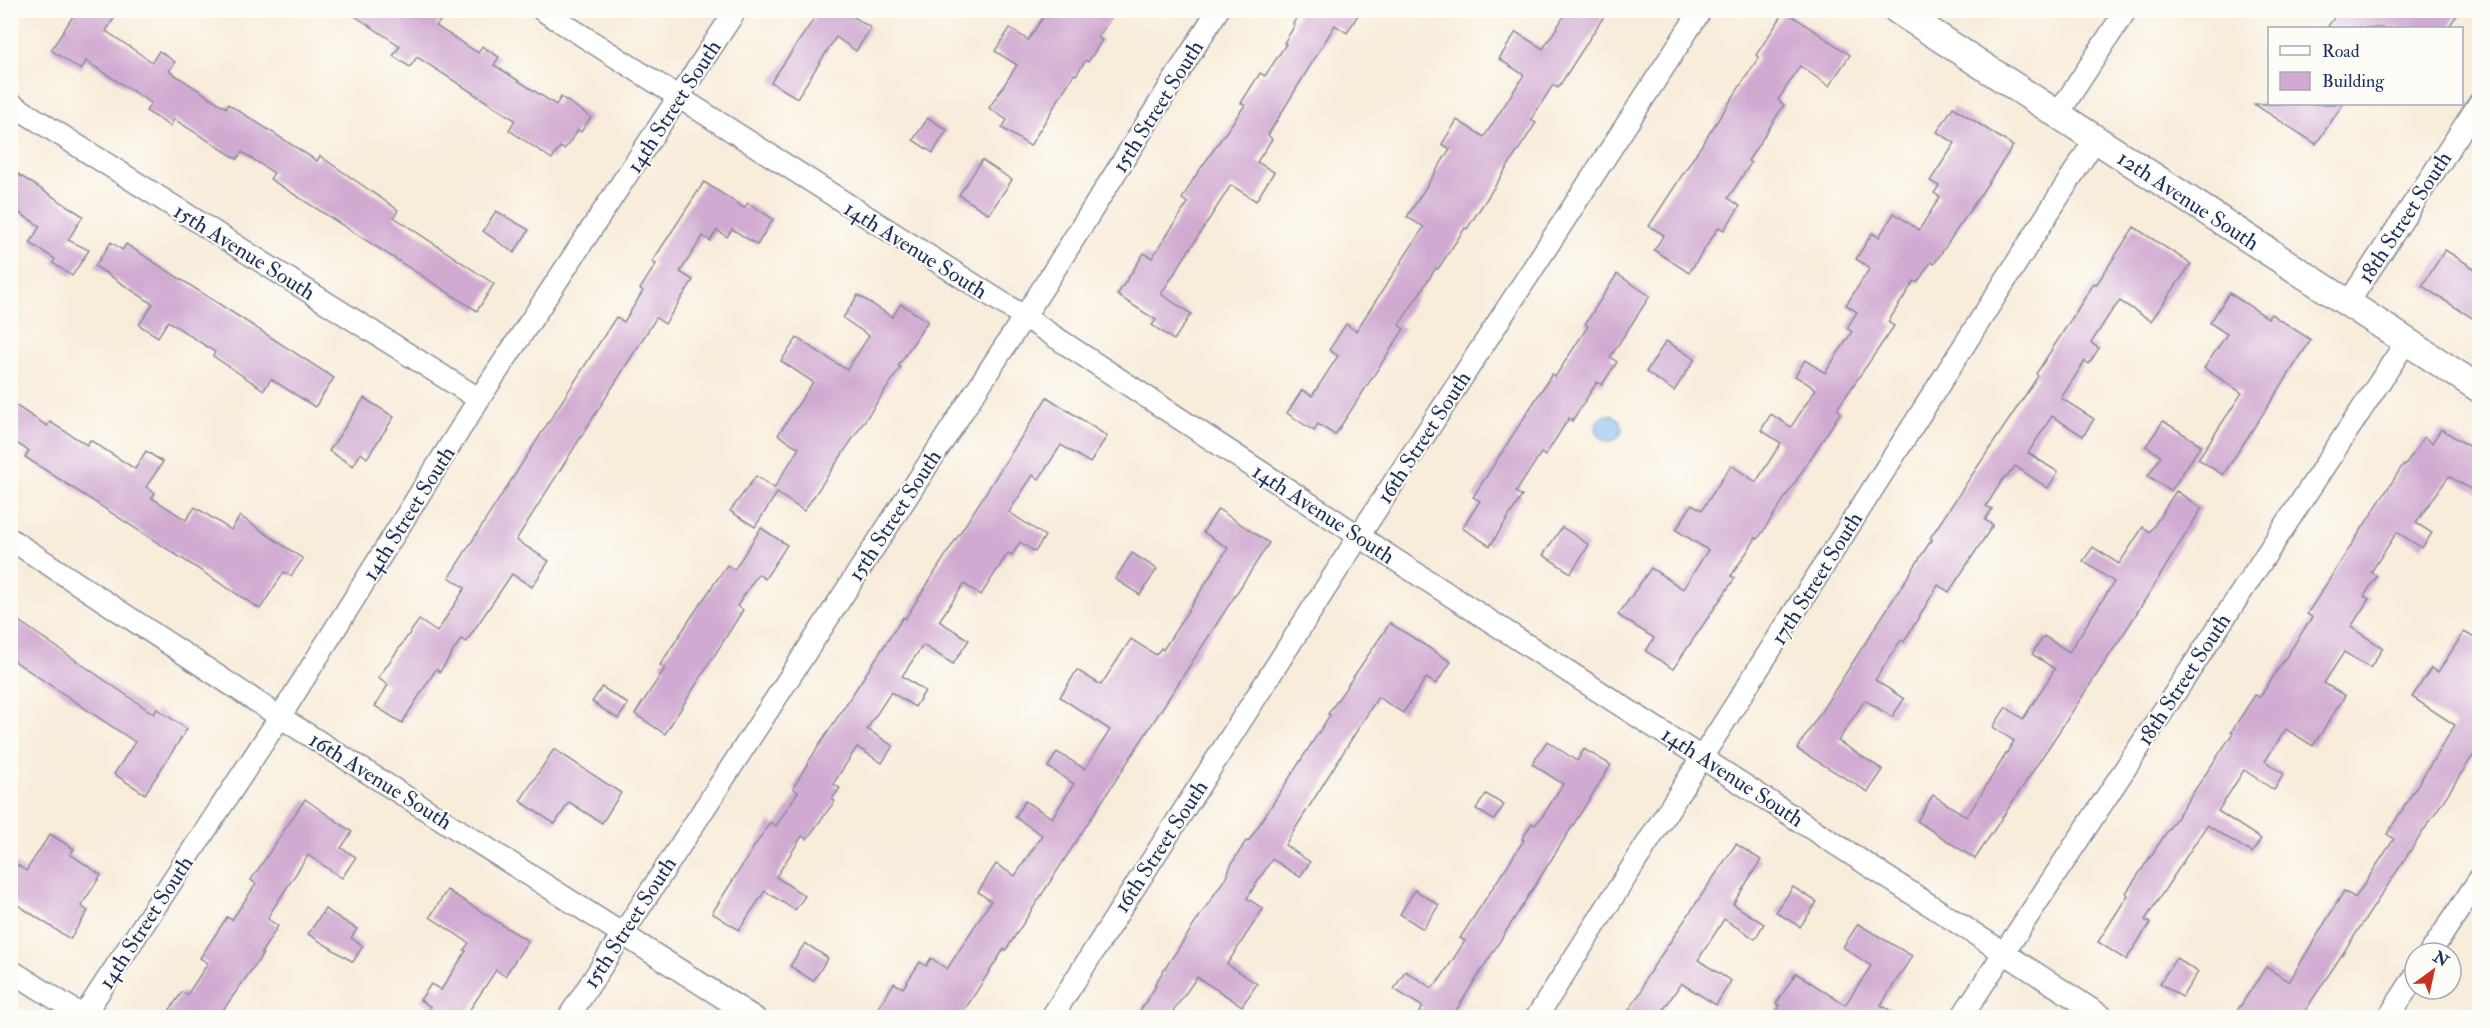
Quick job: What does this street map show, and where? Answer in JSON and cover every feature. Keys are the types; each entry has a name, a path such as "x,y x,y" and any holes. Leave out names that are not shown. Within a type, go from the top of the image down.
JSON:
{"street":[{"name":"14th Avenue South","path":"542,10 1023,316 2104,1017"},
{"name":"14th Street South","path":"83,1017 280,717 479,399 736,10"},
{"name":"15th Street South","path":"568,1017 1023,316 1218,10"},
{"name":"16th Street South","path":"1050,1017 1701,10"},
{"name":"12th Avenue South","path":"1897,10 2480,389"},
{"path":"2058,114 2126,10"},
{"name":"18th Street South","path":"2348,303 2480,102"},
{"name":"15th Avenue South","path":"10,103 479,399"},
{"name":"17th Street South","path":"1536,1017 2096,138"},
{"name":"18th Street South","path":"1961,1017 2406,342"},
{"name":"16th Avenue South","path":"10,539 280,717 755,1017"},
{"path":"2438,941 2480,878"},
{"path":"10,970 83,1017"},
{"path":"2388,1017 2403,994"}],"water":[{"path":"1609,415 1618,419 1622,428 1618,437 1609,441 1600,437 1596,428 1600,419"}],"building":[{"path":"77,10 119,10 106,31 152,62 159,51 175,62 169,71 226,108 228,104 317,161 320,156 398,210 394,217 494,284 477,311 270,179 274,173 242,152 237,159 174,119 170,126 146,111 151,103 86,61 81,70 51,50"},
{"path":"346,10 426,10 441,20 436,26 478,53 482,46 499,57 494,65 556,105 561,97 591,117 581,132 578,130 568,145 564,149 560,147 552,159 509,130 515,120 417,57 410,67 393,56 400,46"},
{"path":"820,10 843,10 871,28 856,51 836,37 797,98 771,82"},
{"path":"1048,10 1116,10 1098,37 1102,40 1088,62 1086,60 1076,75 1074,74 1030,146 1002,128 1007,120 989,108 1017,65 995,51 1010,28 1028,40"},
{"path":"1301,10 1361,10 1347,33 1335,25 1268,135 1272,139 1257,162 1274,172 1256,201 1231,185 1161,294 1191,314 1174,340 1152,325 1156,320 1117,295 1144,253 1152,258 1188,203 1182,199 1194,178 1245,105 1241,103 1260,73 1265,76 1286,44 1284,43"},
{"path":"1568,10 1608,10 1558,88 1553,85 1531,119 1536,123 1467,229 1465,228 1438,269 1436,268 1399,325 1404,329 1335,435 1318,424 1314,431 1287,413 1302,390 1312,396 1338,356 1329,350 1346,324 1356,331 1424,227 1407,217 1450,149 1442,144 1457,120 1484,137 1524,75 1499,59 1516,32 1543,49"},
{"path":"2339,10 2460,10 2449,27 2328,27"},
{"path":"1785,11 1850,55 1829,86 1800,66 1778,100 1784,105 1748,161 1751,163 1728,198 1740,206 1724,230 1719,227 1689,273 1654,250 1664,235 1649,226 1759,57 1756,55"},
{"path":"2254,104 2342,105 2316,144"},
{"path":"1953,107 2013,146 1934,264 1931,262 1917,283 1914,281 1888,322 1894,326 1837,409 1841,412 1758,539 1756,538 1731,576 1735,578 1673,669 1646,651 1654,638 1618,615 1651,568 1683,589 1708,550 1676,530 1692,504 1702,510 1731,465 1756,482 1781,443 1761,430 1771,414 1791,427 1816,389 1795,376 1805,360 1825,373 1852,332 1847,328 1857,312 1846,305 1870,268 1856,259 1872,233 1879,237 1894,213 1919,230 1940,197 1934,193 1939,186 1930,181 1955,143 1937,132"},
{"path":"928,118 947,130 933,153 913,140"},
{"path":"982,160 1012,180 989,214 959,195"},
{"path":"10,169 83,216 68,240 89,250 72,276 53,263 55,259 30,243 40,226 10,207"},
{"path":"704,182 744,208 748,203 773,219 757,245 732,229 727,237 717,230 710,241 703,236 680,272 693,280 665,324 656,318 516,540 549,561 532,587 512,574 466,642 461,639 440,672 436,669 402,723 375,706 388,685 378,678 419,620 437,632 465,588 449,577 616,317 624,322 643,291 640,289 656,264 652,262"},
{"path":"496,211 529,230 514,253 483,231"},
{"path":"2134,227 2191,264 2151,321 2120,301 2111,312 2091,343 2099,348 2089,364 2085,361 2061,398 2094,419 2083,436 2052,416 2028,453 2058,472 2048,488 2015,466 2007,477 2005,476 1986,506 1992,509 1985,520 1993,525 1949,592 1938,585 1904,642 1901,640 1875,680 1904,699 1892,717 1865,700 1838,741 1883,770 1868,792 1797,749 1932,539 1930,538 2038,376 2036,374 2094,283 2096,285"},
{"path":"111,242 122,250 126,244 334,378 315,407 271,379 264,390 213,356 215,352 168,321 158,337 139,325 153,304 95,266"},
{"path":"2445,250 2480,272 2480,323 2422,286"},
{"path":"1617,274 1650,296 1610,357 1617,362 1602,385 1597,382 1572,421 1569,418 1545,456 1541,453 1516,492 1522,496 1490,546 1462,528 1480,501 1473,497 1552,374 1555,377 1588,326 1585,324"},
{"path":"2229,293 2268,318 2271,314 2311,340 2223,475 2198,459 2242,393 2204,368 2227,334 2210,323"},
{"path":"858,295 892,317 901,304 928,321 898,366 901,367 804,511 777,493 755,527 730,511 756,476 774,488 799,448 778,435 813,382 781,361 797,338 847,370 869,336 843,318"},
{"path":"1666,341 1695,359 1674,391 1646,372"},
{"path":"1047,397 1107,436 1090,463 1061,445 1039,479 1033,475 1009,512 1045,536 1035,552 1020,542 1012,555 1008,553 981,595 964,584 939,621 969,640 953,664 923,645 902,676 925,691 915,707 891,692 867,729 893,746 882,763 857,747 833,784 840,788 832,799 835,801 807,839 802,836 776,877 805,896 795,910 765,891 739,930 712,913 770,822 776,826 798,792 793,788 809,761 903,617 905,619"},
{"path":"364,398 394,417 367,458 361,453 353,466 329,451"},
{"path":"10,402 47,426 50,422 87,445 90,440 135,469 146,451 163,462 146,487 155,493 152,498 186,520 195,507 231,530 240,516 303,559 291,576 284,572 260,609 25,457 29,451 10,439"},
{"path":"2163,421 2201,445 2171,491 2148,476 2161,456 2146,446"},
{"path":"2441,429 2480,453 2480,495 2449,476 2416,523 2432,533 2422,548 2397,532 2371,572 2377,576 2364,596 2369,599 2351,627 2383,648 2370,668 2344,652 2324,683 2345,696 2313,746 2286,729 2265,761 2284,774 2274,790 2244,770 2218,811 2261,839 2252,853 2207,825 2145,920 2150,923 2126,960 2098,942 2128,895 2126,893 2233,733 2231,732 2255,695 2260,697 2312,617 2307,614 2403,465 2405,466 2424,437 2432,443"},
{"path":"2176,491 2202,508 2130,624 1975,859 1917,821 1933,795 1967,817 2014,741 1993,727 2006,707 2023,719 2055,669 2032,654 2044,636 2069,652 2114,582 2083,561 2093,547 2119,564 2143,527 2150,532"},
{"path":"1218,509 1269,543 1006,950 1004,949 960,1017 893,1017 878,1008 894,983 903,988 920,962 926,966 931,958 947,969 991,901 978,892 996,864 1015,876 1042,835 1015,817 1025,801 1052,818 1074,784 1048,767 1057,752 1085,769 1110,730 1060,697 1077,670 1101,685 1131,639 1156,655 1161,648 1163,650 1228,548 1203,532"},
{"path":"1562,527 1589,545 1571,573 1543,555"},
{"path":"761,528 787,545 765,579 758,574 737,606 743,610 665,734 635,714 665,668 660,665 692,616 727,565 734,570"},
{"path":"1132,553 1157,569 1140,595 1115,579"},
{"path":"10,615 154,714 157,709 187,729 145,794 114,774 135,742 10,658"},
{"path":"1390,623 1451,662 1436,684 1426,678 1403,713 1378,697 1285,845 1310,862 1300,877 1272,859 1247,898 1263,909 1227,964 1257,984 1242,1006 1197,977 1169,1017 1136,1017 1156,986 1154,985 1226,877 1246,841 1248,842 1330,715 1328,714"},
{"path":"2464,632 2480,641 2480,745 2301,1017 2233,1017 2266,967 2289,982 2344,891 2355,898 2394,839 2387,834 2455,725 2412,697 2431,668 2438,672"},
{"path":"602,687 628,704 618,719 592,702"},
{"path":"1547,741 1577,761 1584,749 1611,765 1452,1017 1416,1017 1423,1007 1394,989 1405,971 1432,988 1439,981 1465,941 1460,938 1524,840 1522,839 1532,823 1535,825 1542,817 1563,784 1532,764"},
{"path":"554,749 621,793 602,823 569,802 555,824 520,801"},
{"path":"1486,794 1504,805 1494,820 1476,809"},
{"path":"305,799 352,832 341,848 356,857 342,878 308,855 269,915 268,919 278,926 261,953 263,954 218,1017 165,1017 182,992 187,995 208,963 200,958 227,917 232,920 256,884 251,880"},
{"path":"50,834 74,849 70,854 101,875 81,906 88,911 70,939 10,900 10,860 26,871"},
{"path":"1736,844 1761,860 1733,904 1764,924 1755,939 1724,919 1698,960 1731,981 1716,1005 1681,983 1659,1017 1624,1017 1641,992 1645,979"},
{"path":"1793,887 1817,902 1800,927 1776,912"},
{"path":"447,890 528,941 505,976 496,970 465,1017 424,1017 431,1007 420,1000 431,984 441,990 469,943 430,917"},
{"path":"1415,890 1439,905 1423,929 1400,914"},
{"path":"325,909 357,929 351,938 363,946 353,962 308,934"},
{"path":"1858,924 1912,956 1881,1005 1901,1017 1773,1017 1780,1006 1776,1004 1796,973 1845,1005 1871,966 1843,947"},
{"path":"805,943 828,958 813,981 790,966"},
{"path":"2176,958 2198,972 2182,997 2160,983"}]}
